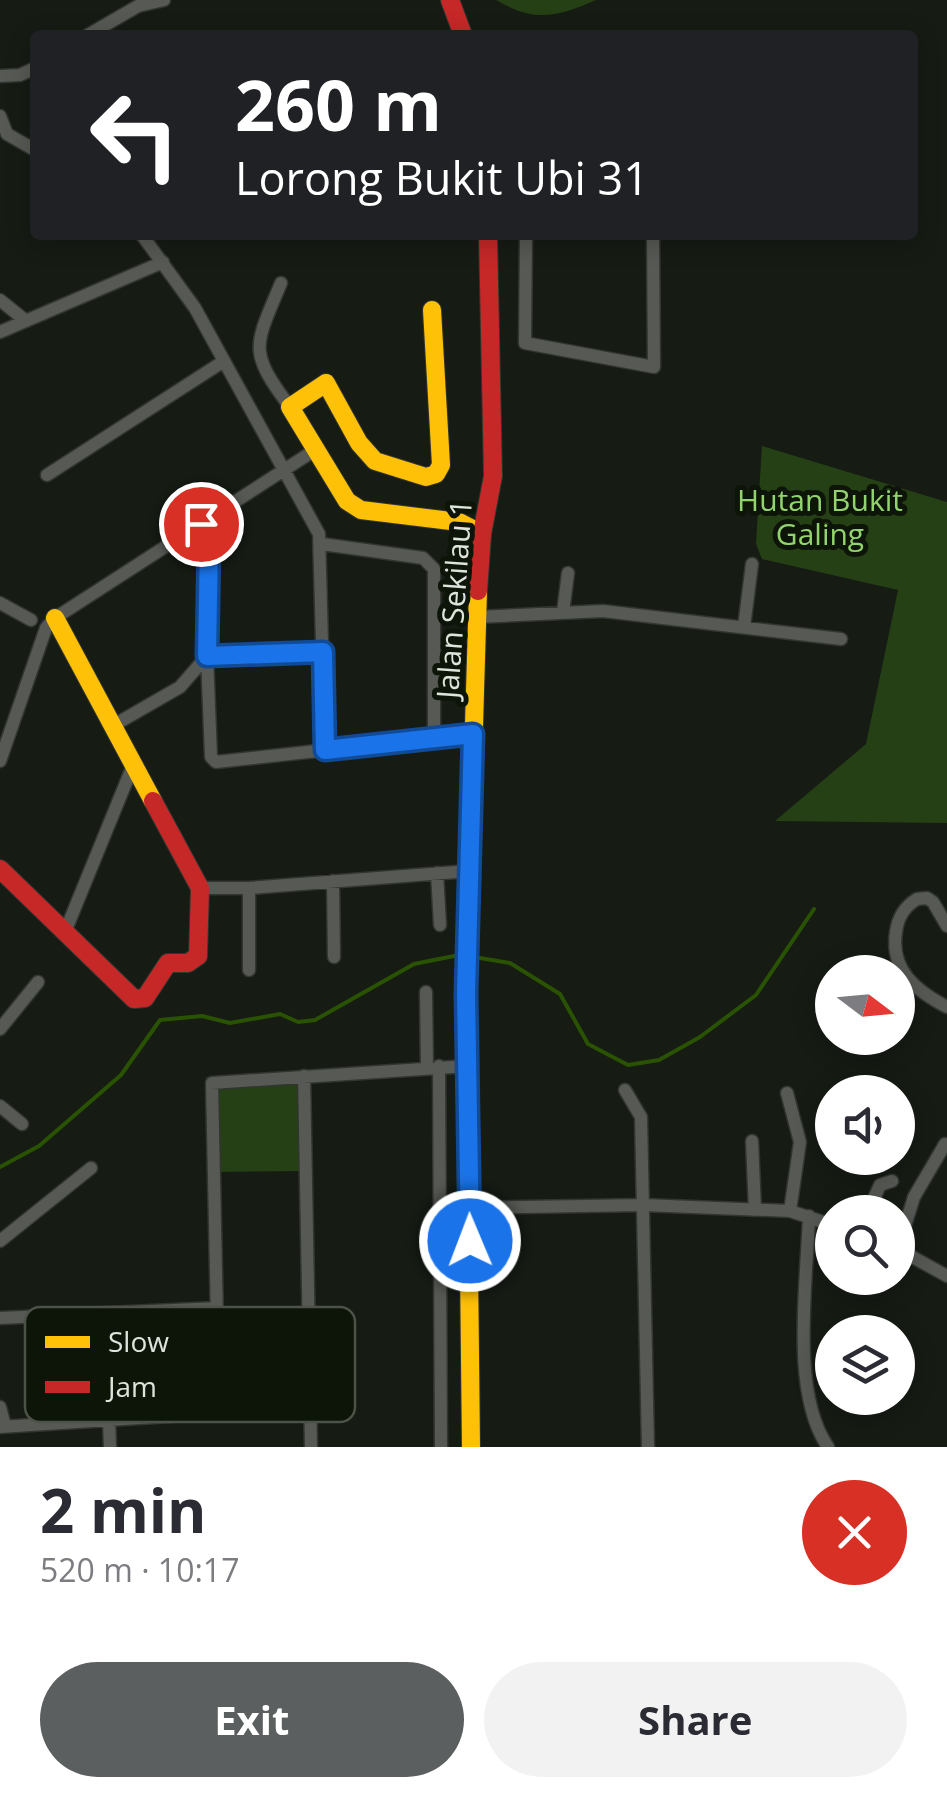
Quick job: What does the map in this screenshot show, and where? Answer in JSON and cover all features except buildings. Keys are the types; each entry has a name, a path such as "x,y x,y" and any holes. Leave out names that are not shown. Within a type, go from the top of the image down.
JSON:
{"street":[{"path":"97,30 138,6 164,0"},
{"path":"450,0 461,30"},
{"path":"0,76 20,76 30,71"},
{"path":"0,116 8,134 30,147"},
{"path":"146,240 195,308 286,469 322,544 325,750"},
{"name":"Jalan Sekilau 1","path":"471,1447 466,993 476,617 482,534 493,476 488,240"},
{"path":"526,240 526,343 654,368 653,240"},
{"path":"0,332 163,262"},
{"path":"281,283 259,336 258,354 266,374 290,406 347,501 361,510 459,522 482,534"},
{"path":"0,300 26,321"},
{"path":"290,406 326,382 359,443 375,461 426,477 436,474 441,465 432,310"},
{"path":"47,475 224,361"},
{"path":"0,761 46,628 56,618 315,450"},
{"path":"201,524 209,541 207,656 211,757 216,762 473,734"},
{"name":"Jalan Sekilau 1","path":"322,544 423,558 434,568 434,738"},
{"path":"744,627 752,564"},
{"path":"563,612 568,573"},
{"path":"0,604 31,620"},
{"path":"476,617 603,611 841,639"},
{"path":"0,869 139,1000 145,998 168,963 188,962 198,956 200,888 56,618"},
{"path":"114,726 180,687 207,656 323,652"},
{"path":"65,932 134,763"},
{"path":"200,888 249,888 469,871"},
{"path":"437,874 440,925"},
{"path":"333,882 334,957"},
{"path":"249,888 249,970"},
{"path":"947,926 934,902 917,898 899,917 893,950 909,980 947,1007"},
{"path":"0,1029 38,982"},
{"path":"426,992 433,1066 441,1447"},
{"path":"217,1307 212,1083 468,1066"},
{"path":"304,1076 308,1307"},
{"path":"626,1090 642,1117 648,1447"},
{"path":"787,1093 800,1142 790,1211"},
{"path":"0,1106 22,1124"},
{"path":"752,1141 755,1210"},
{"path":"915,1195 944,1144"},
{"path":"0,1241 91,1168"},
{"path":"876,1195 880,1185 892,1181"},
{"path":"470,1208 644,1205 790,1211 815,1219"},
{"path":"808,1216 804,1376 814,1423 828,1447"},
{"path":"915,1258 947,1276"},
{"path":"0,1318 25,1317"},
{"path":"0,1408 2,1426 73,1422"},
{"path":"109,1422 110,1447"},
{"path":"310,1422 311,1447"}],"green space":[{"path":"496,0 596,0 558,14 534,15"},
{"name":"Hutan Bukit Galing","path":"762,446 947,502 947,823 775,821 866,744 898,590 762,559 756,544"},
{"path":"298,1071 300,1171 208,1172 206,1077"}],"waterway":[{"path":"474,957 510,963 560,994 588,1044 628,1065 659,1060 700,1037 756,995 814,909"},
{"path":"0,1167 39,1146 121,1075 160,1020 202,1016 230,1023 280,1014 298,1022 315,1020 414,964 459,955"}],"traffic: slow":[{"path":"432,310 441,465 436,474 426,477 375,461 359,443 326,383 290,407 347,501 361,510 459,522 482,534"},
{"path":"471,1447 466,993 478,591"},
{"path":"55,618 153,801"}],"traffic: jam":[{"path":"450,0 461,30"},
{"path":"478,591 482,534 493,476 488,240"},
{"path":"0,869 134,999 145,998 168,963 188,963 198,956 200,888 153,801"}],"route":[{"path":"201,524 209,541 207,656 323,652 325,750 473,734 466,993 470,1241"}]}
